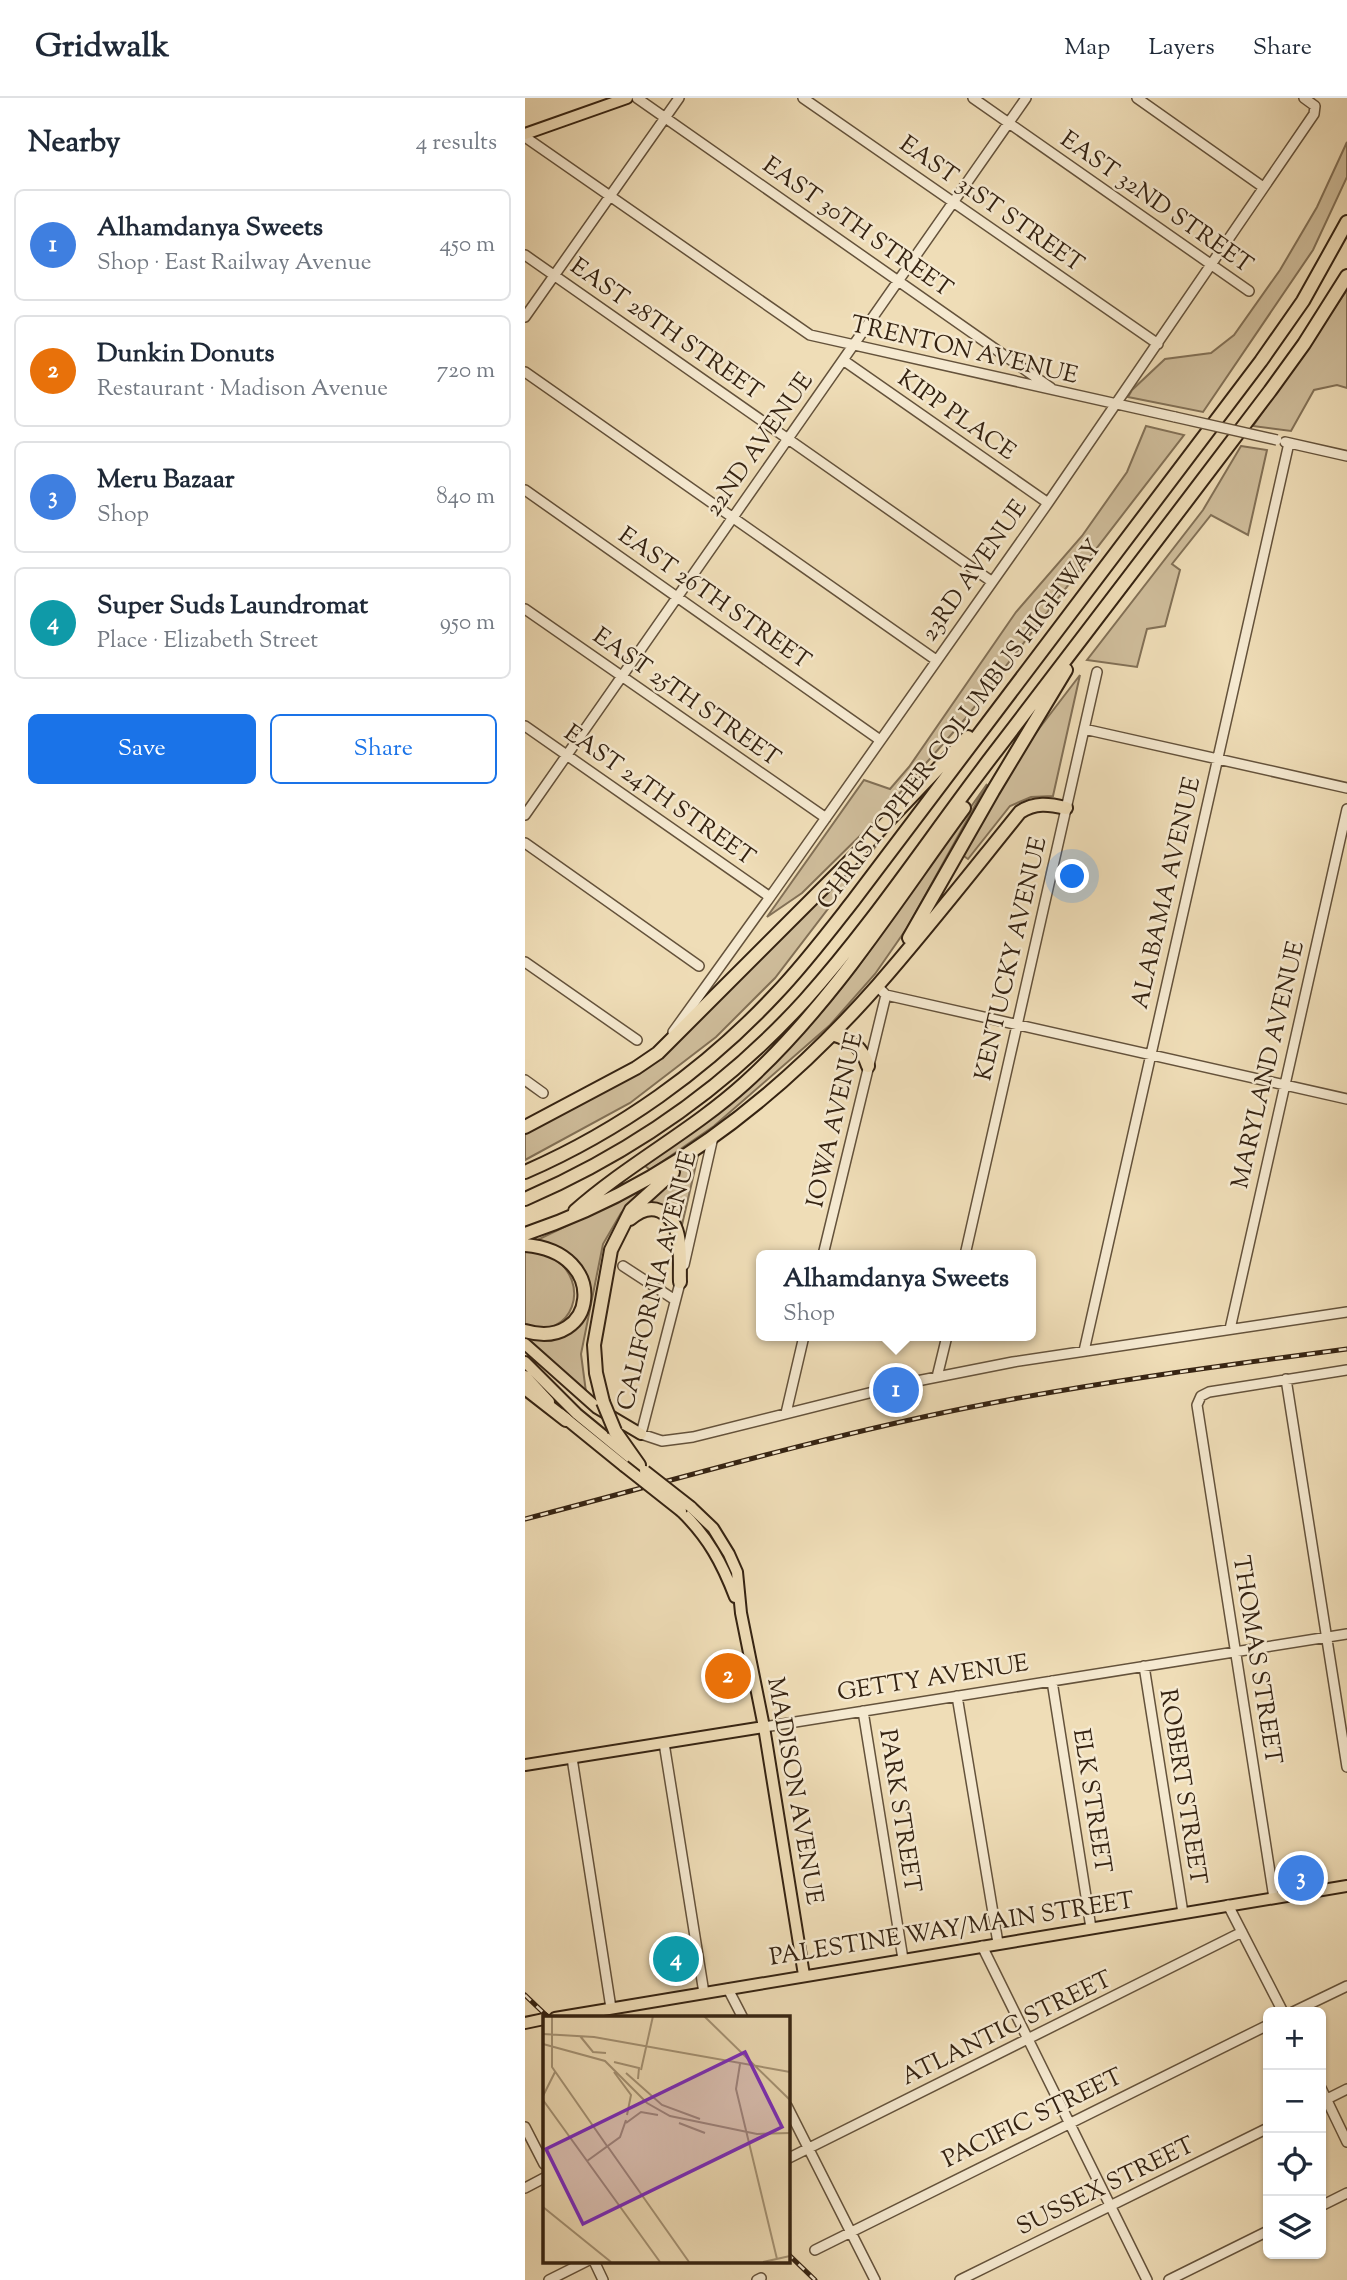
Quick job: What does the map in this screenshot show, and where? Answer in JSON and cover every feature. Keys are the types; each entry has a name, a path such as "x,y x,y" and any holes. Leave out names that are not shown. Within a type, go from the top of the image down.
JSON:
{"highway":[{"name":"CHRISTOPHER COLUMBUS HIGHWAY","path":"525,1172 594,1138 645,1106 708,1059 759,1012 814,950 1273,345 1318,275 1347,222"},
{"name":"CHRISTOPHER COLUMBUS HIGHWAY","path":"525,1199 572,1178 649,1133 713,1087 765,1042 805,1000 844,954 1287,368 1347,276"},
{"path":"525,1234 567,1219 632,1188 696,1149 762,1098 881,990 993,791 1021,749 1090,628"},
{"path":"525,1127 658,1054 1011,692"},
{"path":"567,1219 599,1189 727,1099 790,1040 821,1003 986,777 997,749"},
{"path":"890,972 1020,812 1032,805 1066,808"},
{"path":"832,1034 853,1042 863,1051 868,1066"},
{"path":"525,1121 559,1109"},
{"path":"642,1468 615,1432 603,1402 596,1373 594,1337 607,1263 620,1229 638,1202 696,1149"},
{"path":"620,1229 643,1210 654,1209 670,1217 677,1231 680,1282"},
{"path":"525,1245 549,1249 563,1256 573,1264 585,1290 581,1310 570,1326 544,1334 525,1331"},
{"path":"525,1388 566,1420"}],"main road":[{"path":"525,136 627,98"},
{"path":"525,1344 597,1408 641,1434"},
{"name":"MADISON AVENUE","path":"525,1362 577,1415 642,1468 686,1509"},
{"name":"MADISON AVENUE","path":"525,1376 566,1420 624,1466 713,1528 729,1554 737,1572 741,1613 764,1727 804,1975"},
{"name":"GETTY AVENUE","path":"525,1765 764,1727"},
{"name":"PALESTINE WAY/MAIN STREET","path":"566,2016 1347,1886"},
{"path":"525,2022 543,2019"}],"street":[{"name":"EAST 30TH STREET","path":"637,98 1055,391"},
{"path":"525,317 678,98"},
{"name":"EAST 31ST STREET","path":"803,98 1158,344"},
{"name":"EAST 32ND STREET","path":"973,98 1249,291"},
{"name":"22ND AVENUE","path":"525,815 1026,98"},
{"name":"23RD AVENUE","path":"658,1054 1048,503 1314,114 1315,106 1304,98"},
{"path":"1144,100 1263,187"},
{"name":"TRENTON AVENUE","path":"525,136 810,335 1347,457"},
{"name":"EAST 28TH STREET","path":"525,255 991,581"},
{"name":"KIPP PLACE","path":"843,360 1048,503"},
{"path":"525,372 936,660"},
{"name":"ALABAMA AVENUE","path":"1084,1351 1289,443"},
{"name":"EAST 26TH STREET","path":"525,490 880,740"},
{"name":"EAST 25TH STREET","path":"525,608 826,818"},
{"name":"KENTUCKY AVENUE","path":"966,1250 1097,672"},
{"name":"EAST 24TH STREET","path":"525,726 770,897"},
{"path":"1084,729 1347,788"},
{"name":"MARYLAND AVENUE","path":"1230,1329 1347,808"},
{"path":"525,843 699,966"},
{"path":"525,962 637,1040"},
{"path":"881,990 1149,1055 1347,1099"},
{"name":"IOWA AVENUE","path":"824,1250 868,1066 881,990"},
{"path":"525,1080 543,1093"},
{"name":"CALIFORNIA AVENUE","path":"641,1434 713,1137"},
{"path":"623,1266 675,1300"},
{"path":"641,1434 662,1441 672,1441 937,1377 1084,1351 1347,1312"},
{"path":"786,1413 803,1341"},
{"path":"937,1377 946,1341"},
{"path":"1347,1370 1286,1379 1326,1637 1344,1734 1347,1767"},
{"name":"THOMAS STREET","path":"1274,1898 1197,1405 1203,1394 1286,1379"},
{"name":"GETTY AVENUE","path":"764,1727 1347,1634"},
{"name":"ROBERT STREET","path":"1144,1666 1183,1913"},
{"name":"ELK STREET","path":"1052,1681 1091,1928"},
{"path":"957,1696 998,1943"},
{"name":"PARK STREET","path":"863,1711 903,1959"},
{"path":"664,1743 704,1993"},
{"path":"572,1758 611,2008"},
{"path":"1228,1905 1280,2007"},
{"name":"ATLANTIC STREET","path":"789,2158 1242,1932"},
{"path":"982,1946 1147,2280"},
{"path":"1303,2007 1347,1986"},
{"path":"728,1989 742,2016"},
{"name":"PACIFIC STREET","path":"815,2250 1263,2027"},
{"path":"1326,2100 1347,2089"},
{"path":"1326,2105 1347,2142"},
{"path":"789,2110 875,2280"},
{"path":"525,2127 543,2162"},
{"name":"SUSSEX STREET","path":"960,2280 1263,2130"},
{"path":"525,2188 543,2179"},
{"path":"1326,2204 1347,2193"},
{"path":"1169,2280 1263,2233"},
{"path":"549,2280 585,2262"},
{"path":"594,2262 603,2280"}],"shaded area":[{"path":"1347,142 1347,177 1313,250 1203,412 1128,397 1165,359 1211,353 1234,335 1280,270 1317,207"},
{"path":"1347,290 1347,388 1337,385 1314,390 1291,431 1253,426"},
{"path":"1146,426 1184,435 965,719 876,820 802,893 767,917 864,780 890,789 909,767 1016,612 1082,536 1127,472"},
{"path":"1241,446 1267,450 1248,535 1211,515 1172,564 1180,570 1165,626 1147,629 1137,667 1087,660 1203,510"},
{"path":"1080,675 1053,796 1031,797 1010,806 968,859 961,854 1025,747"},
{"path":"987,784 907,928 875,974 830,1025 714,1126 650,1170 644,1165 783,1050 831,1001 856,970"},
{"path":"899,816 775,978 716,1037 630,1103 525,1160 525,1131 631,1078 666,1050"},
{"path":"698,1156 682,1225 671,1212 645,1200"},
{"path":"643,1189 621,1213 603,1244 581,1354 586,1392 525,1338 563,1334 583,1313 582,1283 577,1265 564,1252 535,1241"},
{"path":"525,1251 552,1257 565,1268 572,1280 572,1307 565,1318 555,1325 542,1329 525,1327"}],"railway":[{"path":"525,1519 799,1446 966,1408 1108,1383 1347,1349"},
{"path":"525,1995 547,2016"},
{"path":"789,2255 815,2280"}],"place":[{"name":"Alhamdanya Sweets","path":"896,1390"},
{"name":"Dunkin Donuts","path":"728,1676"},
{"name":"Meru Bazaar","path":"1301,1878"},
{"name":"Super Suds Laundromat","path":"676,1959"}]}
